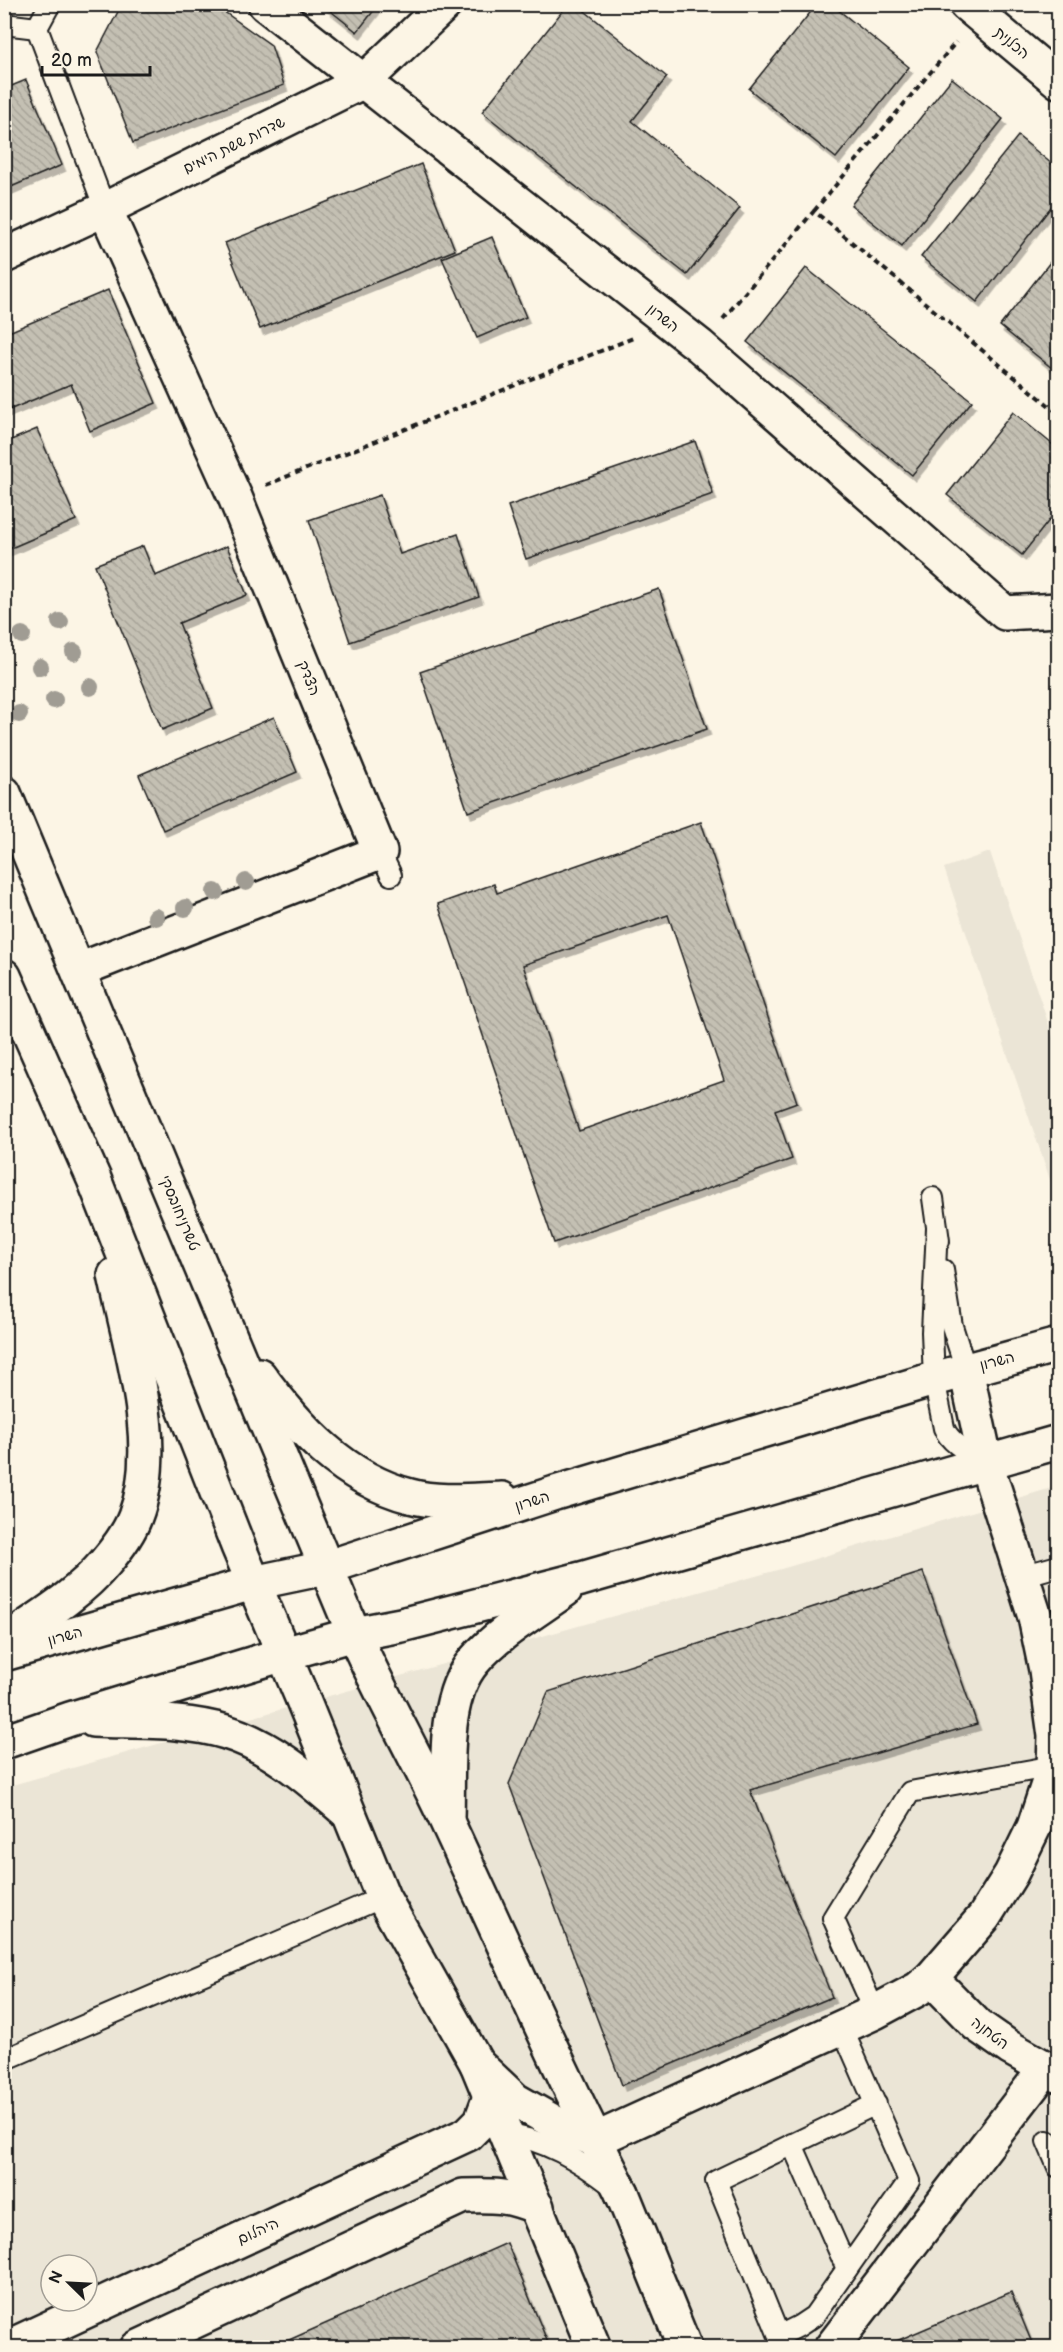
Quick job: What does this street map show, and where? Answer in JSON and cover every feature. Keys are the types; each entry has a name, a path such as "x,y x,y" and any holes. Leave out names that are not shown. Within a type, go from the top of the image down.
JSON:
{"main road":[{"name":"השרון","path":"266,4 700,346 1005,613 1059,610"},
{"name":"שדרות ששת הימים","path":"4,256 105,209 364,81 444,4"},
{"name":"הכלנית","path":"972,10 1059,81"},
{"name":"הצדק","path":"79,970 385,864 235,497 105,209"},
{"name":"טשרניחובסקי","path":"4,793 234,1341 325,1568 372,1673 447,1822 595,2140 622,2193 685,2348"},
{"path":"4,976 94,1179 253,1583 383,1897 477,2064 508,2134 594,2348"},
{"path":"4,1642 57,1605 104,1564 134,1520 141,1500 146,1472 142,1406 94,1179"},
{"path":"234,1341 298,1424 320,1446 363,1477 411,1497 441,1500 511,1498 555,1493"},
{"name":"השרון","path":"4,1654 253,1583 325,1568 555,1493 934,1379 1059,1345"},
{"path":"477,2064 515,2100 559,2125 595,2140 842,2028 918,1989 931,1978 984,1917 1011,1874 1054,1778 1055,1736 1046,1670 1035,1617 986,1463 966,1370"},
{"path":"4,1742 70,1719 354,1634 401,1625 581,1579 1059,1442"},
{"path":"447,1822 451,1716 460,1683 475,1660 493,1643 581,1579"},
{"path":"70,1719 202,1726 227,1732 264,1749 286,1763 349,1814"},
{"name":"הטחנה","path":"931,1978 977,2025 1010,2048 1052,2071"},
{"path":"831,2348 1052,2071"},
{"path":"470,2131 481,2121 491,2094"},
{"name":"היהלום","path":"6,2348 470,2131"},
{"path":"137,2348 463,2196 499,2195 515,2198 537,2207"}],"lane":[{"path":"50,4 37,28 105,209"},
{"path":"4,24 37,28"},
{"path":"933,1198 952,1326 966,1370"},
{"path":"937,1228 932,1332 934,1379 946,1433 986,1463"},
{"path":"1022,1576 1059,1566"},
{"path":"875,2012 833,1918 910,1792 1054,1778"},
{"path":"4,2060 383,1897"},
{"path":"842,2028 876,2104 909,2181 814,2316 779,2336 716,2181 876,2104"},
{"path":"470,2131 508,2134 547,2145 582,2162 622,2193"},
{"path":"1047,2141 1059,2167"},
{"path":"792,2144 847,2269"}],"path":[{"path":"700,346 814,212 972,10"},
{"path":"814,212 1059,413"},
{"path":"235,497 670,323"}],"shaded area":[{"path":"990,852 1058,1052 1058,1203 944,868"},
{"path":"1058,1486 1058,2347 5,2348 5,1787 788,1567"}],"building":[{"path":"122,4 213,4 271,45 284,85 133,143 97,52"},
{"path":"322,4 379,4 357,32"},
{"path":"568,4 576,4 667,77 632,121 740,208 687,275 482,112"},
{"path":"667,4 699,4 691,7"},
{"path":"817,4 831,4 909,67 836,158 749,89"},
{"path":"952,78 1003,119 902,246 851,205"},
{"path":"26,80 62,165 4,190 4,89"},
{"path":"1018,136 1058,169 1058,198 977,302 921,257"},
{"path":"421,164 455,250 260,329 225,243"},
{"path":"492,237 526,317 477,338 442,258"},
{"path":"1058,252 1058,362 1053,369 1000,326"},
{"path":"806,268 972,401 912,475 747,342"},
{"path":"108,290 156,403 90,431 71,384 4,412 4,334"},
{"path":"1013,412 1058,449 1058,509 1022,555 947,495"},
{"path":"37,429 76,520 4,551 4,443"},
{"path":"695,441 713,494 526,559 508,506"},
{"path":"380,495 400,554 458,534 479,597 350,642 309,520"},
{"path":"143,546 155,576 227,546 247,595 179,623 213,708 162,730 95,565"},
{"path":"659,589 707,729 468,812 420,672"},
{"path":"274,717 297,772 163,830 139,775"},
{"path":"701,822 797,1102 775,1110 792,1159 554,1243 438,904 494,884 497,893","holes":["668,915 724,1080 579,1131 523,965"]},
{"path":"923,1572 977,1724 750,1790 832,1997 622,2085 509,1784 548,1692"},
{"path":"507,2243 550,2348 271,2348"},
{"path":"1011,2292 1034,2348 880,2348"}]}
